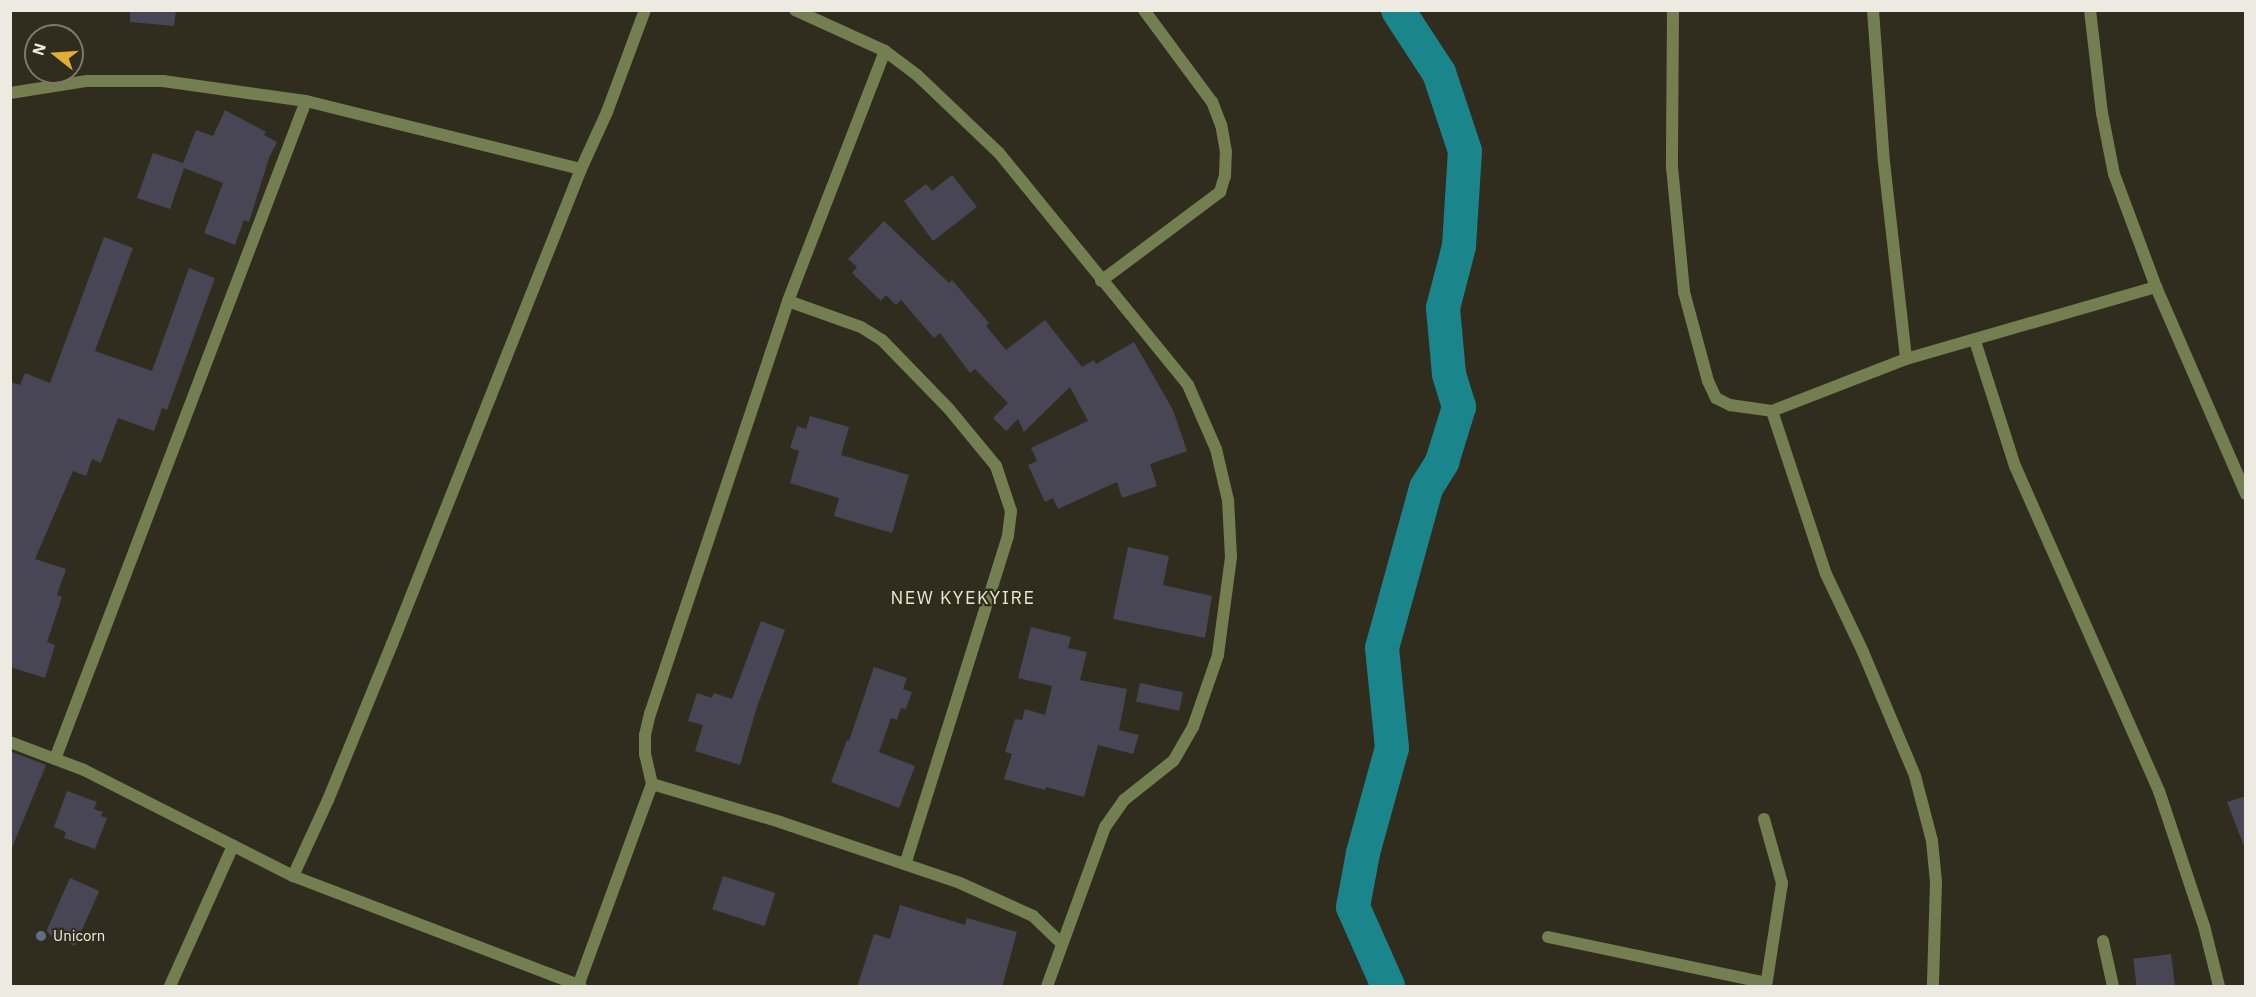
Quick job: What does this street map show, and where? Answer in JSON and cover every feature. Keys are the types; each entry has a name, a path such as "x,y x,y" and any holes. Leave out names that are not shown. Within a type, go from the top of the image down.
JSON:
{"street":[{"path":"293,876 328,800 388,654 581,169 607,112 645,10"},
{"path":"795,10 885,51 917,75 999,153 1188,385 1204,417 1216,449 1228,500 1232,557 1218,655 1193,728 1173,761 1124,800 1105,827 1047,987"},
{"path":"1101,280 1220,192 1226,176 1227,152 1221,124 1212,102 1144,10"},
{"path":"1673,10 1672,167 1684,292 1708,381 1716,398 1730,405 1772,411 1906,359 2156,287"},
{"path":"1873,10 1884,162 1906,359"},
{"path":"2090,10 2102,113 2114,174 2156,287 2246,494"},
{"path":"10,742 104,780 293,876 579,986 652,784 645,754 650,714 788,302 885,51"},
{"path":"10,93 87,81 163,81 306,101 581,169"},
{"path":"55,759 306,101"},
{"path":"788,302 861,327 882,340 949,409 996,466 1011,512 1008,536 905,864"},
{"path":"1975,341 2015,466 2159,792 2204,926 2219,987"},
{"path":"1772,411 1826,574 1863,652 1915,776 1932,841 1936,882 1933,987"},
{"path":"652,784 780,822 960,883 1033,916 1062,944"},
{"path":"1548,937 1766,985 1782,884 1764,819"},
{"path":"170,987 233,846"},
{"path":"2103,941 2113,987"}],"building":[{"path":"130,10 176,10 174,26 130,22"},
{"path":"225,110 266,132 264,135 277,142 269,158 249,222 244,220 235,245 204,233 223,183 184,168 170,209 137,198 153,153 183,163 196,130 213,136"},
{"path":"952,175 977,207 933,241 904,201 926,184 932,191"},
{"path":"884,221 949,283 952,280 989,323 986,326 1006,350 1045,320 1082,367 1094,360 1096,364 1134,342 1173,410 1187,451 1150,464 1157,486 1122,498 1117,482 1058,509 1053,498 1045,502 1028,465 1037,461 1031,448 1088,421 1070,387 1024,432 1018,419 1006,431 993,418 1008,403 975,369 970,373 940,333 934,338 901,300 896,305 886,295 881,301 852,273 857,267 848,259"},
{"path":"104,237 133,248 95,351 152,371 189,268 215,278 167,410 162,408 154,431 118,418 101,463 92,459 86,476 73,471 35,559 66,569 57,595 62,597 47,642 55,645 45,678 10,667 10,382 20,385 25,373 50,383"},
{"path":"810,416 849,427 841,455 909,475 892,533 834,516 839,498 790,483 799,451 790,448 797,426 806,429"},
{"path":"1128,547 1169,556 1163,585 1212,596 1205,638 1113,619"},
{"path":"761,621 785,630 757,707 740,765 695,751 703,725 688,721 697,693 712,698 714,693 732,699"},
{"path":"1031,627 1071,637 1068,648 1087,652 1080,680 1127,689 1119,730 1139,735 1133,754 1098,745 1084,797 1004,779 1012,754 1005,752 1015,719 1022,720 1025,709 1045,715 1052,686 1018,678"},
{"path":"874,667 907,678 903,689 912,692 906,709 901,708 897,720 891,718 879,752 915,766 899,808 831,782 847,740 849,741"},
{"path":"1140,683 1183,692 1179,711 1136,702"},
{"path":"10,751 46,765 11,850 10,850"},
{"path":"67,791 97,802 94,809 103,812 101,816 107,818 95,849 64,838 66,832 54,827"},
{"path":"2246,796 2246,846 2244,846 2227,802"},
{"path":"723,876 775,893 764,926 712,909"},
{"path":"70,878 99,891 75,946 46,933"},
{"path":"900,905 965,925 967,918 1017,932 1002,987 857,987 874,934 890,939"},
{"path":"2171,954 2175,986 2137,986 2133,959"}],"waterway":[{"path":"1388,986 1353,907 1363,853 1392,748 1382,648 1426,488 1442,462 1459,407 1449,374 1443,308 1459,246 1465,151 1439,73 1398,10"}],"place":[{"name":"Unicorn","path":"41,936"}],"district":[{"name":"NEW KYEKYIRE","path":"963,598"}]}
